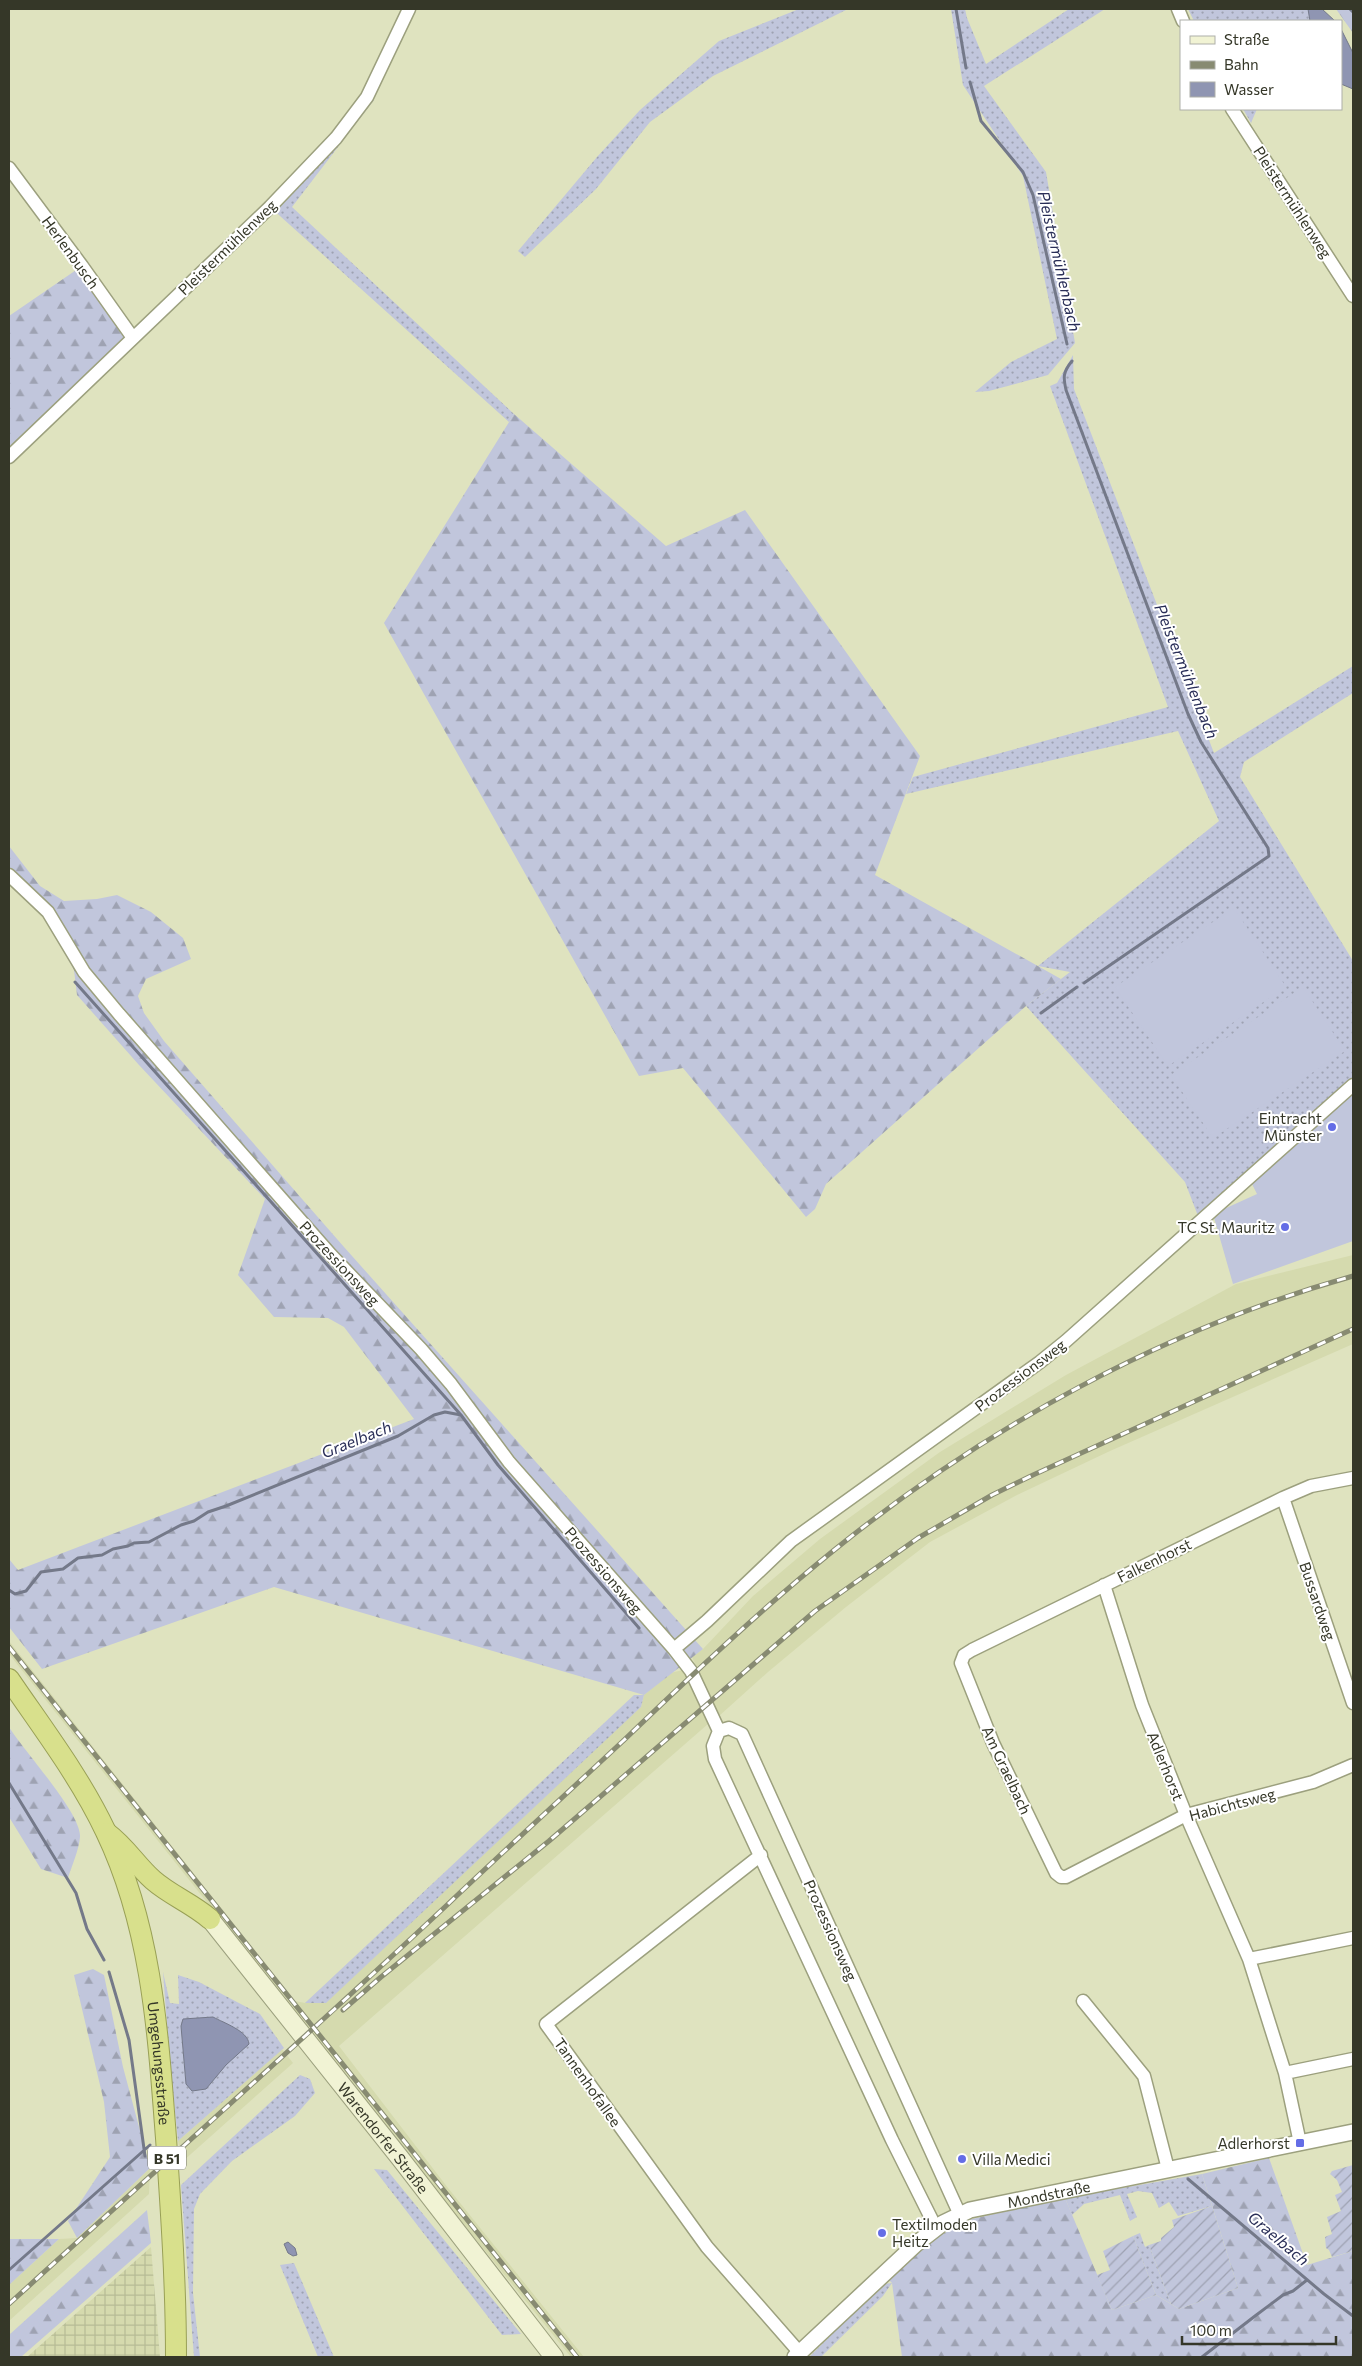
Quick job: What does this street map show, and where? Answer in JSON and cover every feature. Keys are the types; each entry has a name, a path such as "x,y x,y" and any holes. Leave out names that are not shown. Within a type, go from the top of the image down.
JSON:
{"highway":[{"name":"Umgehungsstraße","path":"9,1678 55,1743 106,1832 132,1903 146,1951 159,2047 176,2285 176,2357"},
{"path":"106,1832 123,1845 154,1880 195,1906 210,1919"},
{"name":"Umgehungsstraße","path":"176,2285 188,2335 190,2357"}],"main road":[{"name":"Warendorfer Straße","path":"210,1919 554,2357"}],"street":[{"name":"Pleistermühlenweg","path":"9,457 270,206 336,138 367,97 409,9"},
{"name":"Pleistermühlenweg","path":"1233,110 1353,296"},
{"name":"Herlenbusch","path":"9,168 133,338"},
{"name":"Prozessionsweg","path":"9,875 48,912 84,972 119,1014 332,1255 433,1363 510,1462 674,1649 691,1671 719,1731 730,1728 742,1734 960,2215"},
{"name":"Prozessionsweg","path":"674,1649 707,1622 791,1541 1040,1362 1066,1341 1353,1085"},
{"name":"Falkenhorst","path":"962,1658 968,1652 1104,1584 1283,1498 1311,1486 1353,1478"},
{"name":"Bussardweg","path":"1283,1498 1349,1677 1353,1703"},
{"name":"Adlerhorst","path":"1104,1584 1142,1705 1186,1815 1249,1959 1285,2072 1300,2143"},
{"name":"Am Graelbach","path":"962,1658 962,1669 993,1743 1056,1873 1061,1877"},
{"path":"719,1731 712,1746 715,1759 936,2228"},
{"name":"Habichtsweg","path":"1061,1877 1066,1877 1186,1815 1313,1782 1353,1765"},
{"name":"Tannenhofallee","path":"761,1855 546,2024 707,2247 798,2355"},
{"path":"1249,1959 1353,1938"},
{"path":"1084,2001 1144,2076 1168,2169"},
{"path":"1285,2072 1353,2059"},
{"name":"Mondstraße","path":"798,2355 870,2285 936,2228 960,2215 984,2206 1353,2132"}],"shaded area":[{"path":"1353,1255 1353,1344 1110,1451 1017,1495 930,1542 846,1607 719,1716 692,1657 703,1649 753,1596 820,1539 940,1452 1066,1375 1236,1284"},
{"path":"9,1641 295,2001 305,2003 641,1707 644,1695 670,1673 683,1670 708,1724 339,2046 448,2188 584,2357 571,2357 469,2231 9,1654"},
{"path":"282,2049 293,2063 182,2162 178,2141"},
{"path":"150,2168 149,2194 9,2321 9,2285 59,2239 77,2238"},
{"path":"151,2247 160,2357 27,2357"}],"green space":[{"path":"799,9 848,9 713,76 650,122 596,189 525,257 518,251 597,157 640,110 719,41"},
{"path":"951,9 965,9 986,64 1069,9 1105,9 984,86 1046,172 1075,343 1048,375 989,391 975,392 1011,362 1057,339 1023,176 963,85"},
{"path":"1188,9 1309,9 1310,20 1194,20"},
{"path":"1336,9 1353,9 1353,33"},
{"path":"367,97 374,100 292,207 514,414 509,422 270,207"},
{"path":"1244,110 1257,110 1251,123"},
{"path":"82,266 133,338 9,457 9,316"},
{"path":"1073,355 1074,389 1214,753 1353,666 1353,693 1244,762 1240,777 1353,961 1353,1081 1198,1216 1185,1182 1026,1006 1070,972 1038,966 1219,821 1178,731 906,794 913,777 1168,707 1050,386 1057,383"},
{"path":"514,414 666,546 745,510 920,756 875,875 1061,979 1026,1006 826,1184 815,1209 806,1217 683,1068 639,1076 384,623"},
{"path":"9,846 40,886 64,901 97,899 117,895 151,912 183,938 191,959 146,979 138,996 144,1013 164,1041 344,1247 703,1649 644,1695 274,1587 42,1669 9,1627 9,1559 18,1570 414,1419 344,1327 328,1318 274,1317 238,1275 265,1199 139,1065 77,995 74,970 40,908 9,884"},
{"path":"1234,908 1286,987 1168,1066 1115,987"},
{"path":"1303,987 1345,1051 1213,1138 1171,1075"},
{"name":"TC St. Mauritz","path":"1353,1090 1353,1241 1233,1284 1213,1214 1257,1194 1251,1182"},
{"path":"634,1695 644,1695 641,1707 326,2003 305,2003"},
{"path":"9,1727 62,1798 72,1813 78,1827 80,1837 68,1878 41,1869 9,1817"},
{"path":"93,1969 104,1975 123,2067 150,2168 77,2238 68,2221 110,2157 104,2102 74,1975"},
{"path":"163,1972 170,2003 179,2004 178,1975 199,1982 260,2014 284,2048 178,2141 170,2064"},
{"path":"300,2075 310,2079 315,2093 295,2116 232,2161 200,2194 194,2209 193,2293 200,2357 194,2357 181,2185"},
{"path":"1269,2158 1307,2265 1353,2251 1353,2357 902,2357 892,2283 887,2278 925,2243 972,2219 1065,2198 1112,2310 1156,2295 1179,2309 1238,2288 1202,2174"},
{"path":"1353,2165 1353,2251 1332,2257 1326,2248 1325,2237 1332,2234 1327,2217 1341,2211 1335,2195 1342,2192 1337,2180 1330,2174 1332,2171"},
{"path":"374,2169 387,2170 521,2334 502,2335"},
{"path":"1202,2174 1212,2206 1178,2216 1169,2202 1159,2208 1152,2193 1138,2191 1127,2194 1137,2217 1130,2221 1120,2195 1084,2204 1072,2215 1065,2198"},
{"path":"1212,2206 1238,2288 1179,2309 1171,2304 1149,2245 1161,2241 1161,2238 1174,2227 1172,2220"},
{"path":"147,2210 151,2243 21,2357 9,2357 9,2335"},
{"path":"1140,2233 1145,2247 1149,2245 1171,2304 1156,2295 1133,2236"},
{"path":"1133,2236 1156,2295 1112,2310 1097,2275 1110,2270 1103,2251"},
{"path":"9,2239 59,2239 9,2285"},
{"path":"294,2263 334,2357 318,2357 280,2265"},
{"path":"892,2283 883,2296 821,2357 809,2357 883,2284"}],"water":[{"path":"1308,9 1322,9 1334,20 1310,20"},
{"path":"1342,31 1353,53 1353,89 1342,84"},
{"path":"213,2017 240,2031 248,2039 249,2044 226,2065 206,2089 192,2091 186,2084 181,2026 183,2019"},
{"path":"288,2242 295,2248 297,2255 293,2256 288,2253 284,2244"}],"waterway":[{"name":"Pleistermühlenbach","path":"956,9 966,68"},
{"path":"1350,9 1353,12"},
{"name":"Pleistermühlenbach","path":"970,82 981,121 1023,172 1033,195 1067,344"},
{"name":"Pleistermühlenbach","path":"1072,361 1064,375 1066,390 1188,714 1201,742 1268,848 1269,856 1084,983"},
{"path":"75,982 461,1415 498,1465 639,1628"},
{"name":"Pleistermühlenbach","path":"1041,1013 1077,987"},
{"name":"Graelbach","path":"9,1590 15,1594 26,1591 41,1572 63,1569 78,1558 102,1555 113,1549 134,1543 149,1542 181,1525 194,1521 208,1512 398,1436 434,1415 445,1412 461,1415"},
{"path":"9,1783 76,1893 87,1929 104,1960"},
{"path":"109,1972 129,2040 145,2156"},
{"path":"9,2270 150,2145"},
{"name":"Graelbach","path":"1188,2179 1324,2294 1353,2316"},
{"path":"1202,2357 1283,2295 1293,2291 1307,2280"}],"railway":[{"path":"9,2304 338,2006 752,1620 833,1551 952,1463 1015,1423 1080,1387 1146,1354 1214,1324 1283,1298 1353,1276"},
{"path":"343,2010 549,1841 815,1611 918,1538 992,1495 1033,1475 1353,1329"},
{"path":"9,1647 577,2357"}],"place":[{"name":"Eintracht Münster","path":"1332,1127"},
{"name":"TC St. Mauritz","path":"1285,1227"},
{"name":"Adlerhorst","path":"1300,2143"},
{"name":"Villa Medici","path":"962,2159"},
{"name":"Textilmoden Heitz","path":"882,2233"}]}
